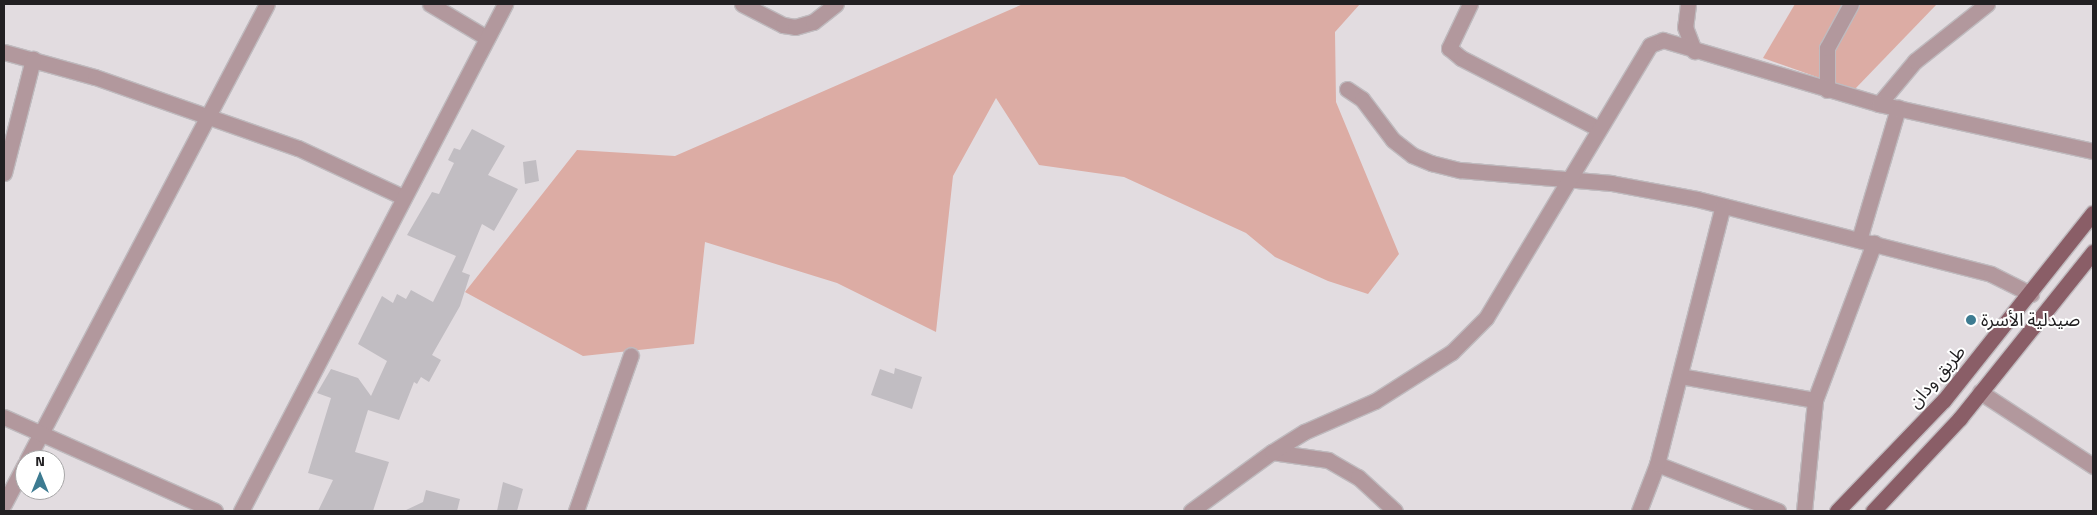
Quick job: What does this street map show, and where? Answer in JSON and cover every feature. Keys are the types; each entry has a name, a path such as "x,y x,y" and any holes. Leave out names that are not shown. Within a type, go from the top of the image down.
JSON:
{"main road":[{"name":"طريق ودان","path":"1837,511 1944,400 2031,294 2093,213"},
{"path":"1873,511 1980,392 2091,255 2070,244"}],"street":[{"path":"32,450 206,116 267,4"},
{"path":"430,4 487,38"},
{"path":"241,511 506,4"},
{"path":"742,4 783,25 795,26 813,22 836,4"},
{"path":"1470,4 1449,48 1461,58 1597,128"},
{"path":"1688,4 1685,27 1694,51"},
{"path":"1826,90 1827,48 1851,4"},
{"path":"1879,104 1915,62 1987,4"},
{"path":"1191,511 1272,452 1304,432 1375,401 1452,352 1486,318 1571,178 1597,128 1650,45 1663,40 1694,51 1879,104 2093,151"},
{"path":"4,52 33,59 298,148 403,198"},
{"path":"4,173 33,59"},
{"path":"1347,89 1362,99 1393,140 1412,155 1460,170 1571,178 1723,206 1990,274 2031,294"},
{"path":"1859,240 1898,108"},
{"path":"1640,511 1657,464 1723,206"},
{"path":"1804,511 1815,400 1874,243"},
{"path":"576,511 631,355"},
{"path":"1680,376 1815,400"},
{"path":"1980,392 2093,466"},
{"path":"4,417 215,511"},
{"path":"1272,452 1328,460 1358,477 1395,511"},
{"path":"1657,464 1778,511"},
{"path":"4,504 15,483"}],"shaded area":[{"path":"1023,4 1360,4 1335,32 1336,102 1399,254 1368,294 1328,281 1275,257 1246,233 1124,177 1039,165 996,98 953,176 936,332 837,283 705,242 694,344 583,356 465,292 577,150 675,156"},
{"path":"1795,4 1937,4 1854,90 1763,58"}],"building":[{"path":"472,129 505,146 488,175 518,189 494,231 482,224 462,272 470,275 460,306 432,355 441,360 429,382 421,377 417,384 414,382 399,420 368,410 355,452 389,462 373,511 318,511 333,480 308,473 331,398 317,393 331,369 358,378 371,396 387,361 358,344 382,296 393,303 397,294 406,299 411,290 433,302 456,256 407,235 432,192 439,194 454,163 448,160 454,148 460,150"},
{"path":"536,160 539,181 525,184 523,162"},
{"path":"895,368 922,377 912,409 871,395 880,369 894,374"},
{"path":"503,482 523,489 517,511 497,511"},
{"path":"426,490 460,499 457,511 404,511 423,502"}],"place":[{"name":"صيدلية الأسرة","path":"1971,320"}]}
